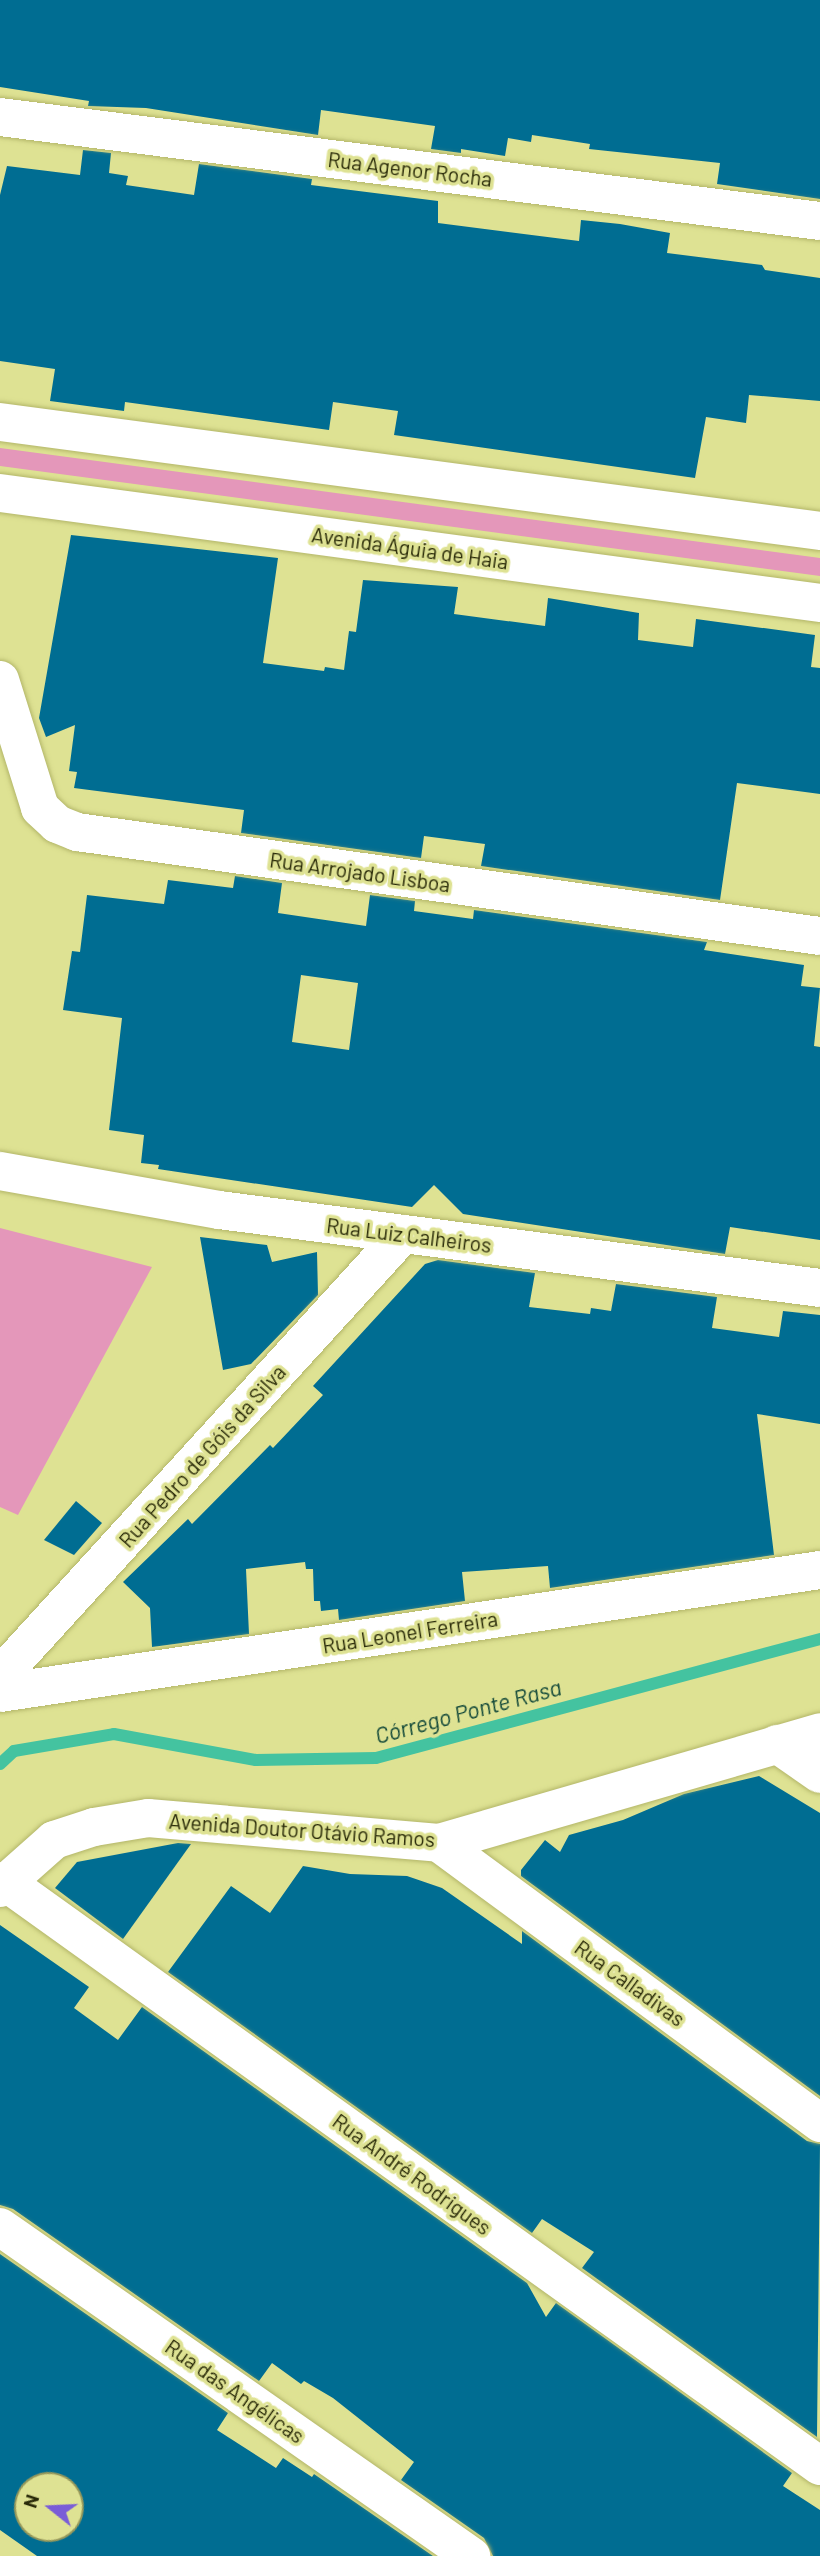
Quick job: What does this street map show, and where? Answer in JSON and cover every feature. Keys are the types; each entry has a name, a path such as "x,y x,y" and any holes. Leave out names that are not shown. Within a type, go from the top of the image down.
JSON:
{"street":[{"name":"Rua Agenor Rocha","path":"0,117 820,221"},
{"path":"0,422 820,531"},
{"name":"Avenida Águia de Haia","path":"0,493 820,603"},
{"name":"Rua Arrojado Lisboa","path":"0,680 40,808 57,824 77,832 820,936"},
{"name":"Rua Luiz Calheiros","path":"0,1171 219,1210 820,1288"},
{"name":"Rua Pedro de Góis da Silva","path":"0,1676 403,1234"},
{"name":"Rua Leonel Ferreira","path":"0,1693 820,1570"},
{"name":"Avenida Doutor Otávio Ramos","path":"2,1885 54,1840 94,1827 148,1818 439,1843 820,1732"},
{"path":"777,1744 820,1774"},
{"name":"Rua Calladivas","path":"439,1843 820,2123"},
{"name":"Rua André Rodrigues","path":"2,1885 820,2466"},
{"name":"Rua das Angélicas","path":"0,2227 471,2556"}],"shaded area":[{"path":"0,448 820,558 820,576 0,466"},
{"path":"0,1228 152,1267 18,1515 0,1507"}],"building":[{"path":"0,0 820,0 820,199 717,184 720,163 589,149 590,144 532,135 531,142 508,138 505,156 461,149 461,153 431,149 435,126 321,110 318,135 146,108 88,106 89,101 0,87"},
{"path":"83,150 111,153 109,173 128,176 126,185 194,195 199,164 312,179 311,185 438,201 438,223 579,241 581,220 620,224 670,233 667,253 762,265 765,270 820,278 820,401 749,395 746,423 706,417 695,478 394,435 398,411 333,402 329,430 125,402 124,411 50,401 55,369 0,361 0,195 7,166 80,175"},
{"path":"71,535 278,558 263,663 324,671 325,667 344,670 349,631 356,632 363,580 458,587 454,614 545,626 548,598 639,613 638,640 693,647 696,619 815,635 811,667 820,668 820,794 737,783 720,900 481,866 485,844 424,836 421,858 241,833 244,810 74,788 77,772 69,771 75,725 46,737 39,718"},
{"path":"235,876 282,883 278,913 366,926 370,895 415,901 414,911 473,919 474,910 707,942 704,950 804,965 801,986 820,988 814,1046 820,1047 820,1240 730,1227 725,1254 463,1214 434,1185 412,1207 158,1169 159,1165 141,1163 144,1135 109,1130 122,1018 63,1010 72,951 80,952 87,895 164,904 168,880 233,888","holes":["301,975 358,983 349,1050 292,1042"]},
{"path":"200,1237 267,1245 272,1262 317,1252 318,1295 251,1364 223,1370"},
{"path":"438,1260 535,1273 529,1307 590,1314 591,1308 611,1311 616,1284 717,1297 712,1328 779,1337 783,1311 820,1315 820,1424 757,1414 774,1555 550,1588 548,1566 462,1572 465,1601 339,1620 338,1609 321,1611 320,1601 314,1601 313,1569 306,1569 305,1562 246,1569 249,1634 152,1647 150,1608 123,1582 188,1519 192,1524 270,1445 273,1448 323,1395 313,1386 425,1264"},
{"path":"76,1501 102,1523 74,1555 44,1540"},
{"path":"759,1776 820,1813 820,2096 521,1876 521,1870 545,1840 560,1852 569,1835 623,1820 684,1794"},
{"path":"178,1843 191,1844 123,1939 55,1888 77,1862"},
{"path":"303,1866 350,1874 407,1876 442,1888 522,1944 522,1931 807,2141 820,2144 817,2437 582,2268 594,2252 542,2219 532,2233 168,1972 231,1886 270,1913"},
{"path":"0,1925 89,1987 74,2008 118,2040 142,2007 527,2283 546,2317 556,2303 792,2473 783,2486 820,2510 820,2556 493,2556 484,2538 401,2480 414,2462 333,2398 304,2381 301,2384 272,2363 259,2381 13,2209 0,2205"},
{"path":"0,2254 228,2413 217,2430 276,2468 283,2458 312,2477 314,2474 433,2556 37,2556 17,2542 84,2542 84,2472 14,2472 14,2540 0,2530"}],"waterway":[{"name":"Córrego Ponte Rasa","path":"0,1764 14,1751 114,1734 256,1760 376,1758 820,1639"}]}
